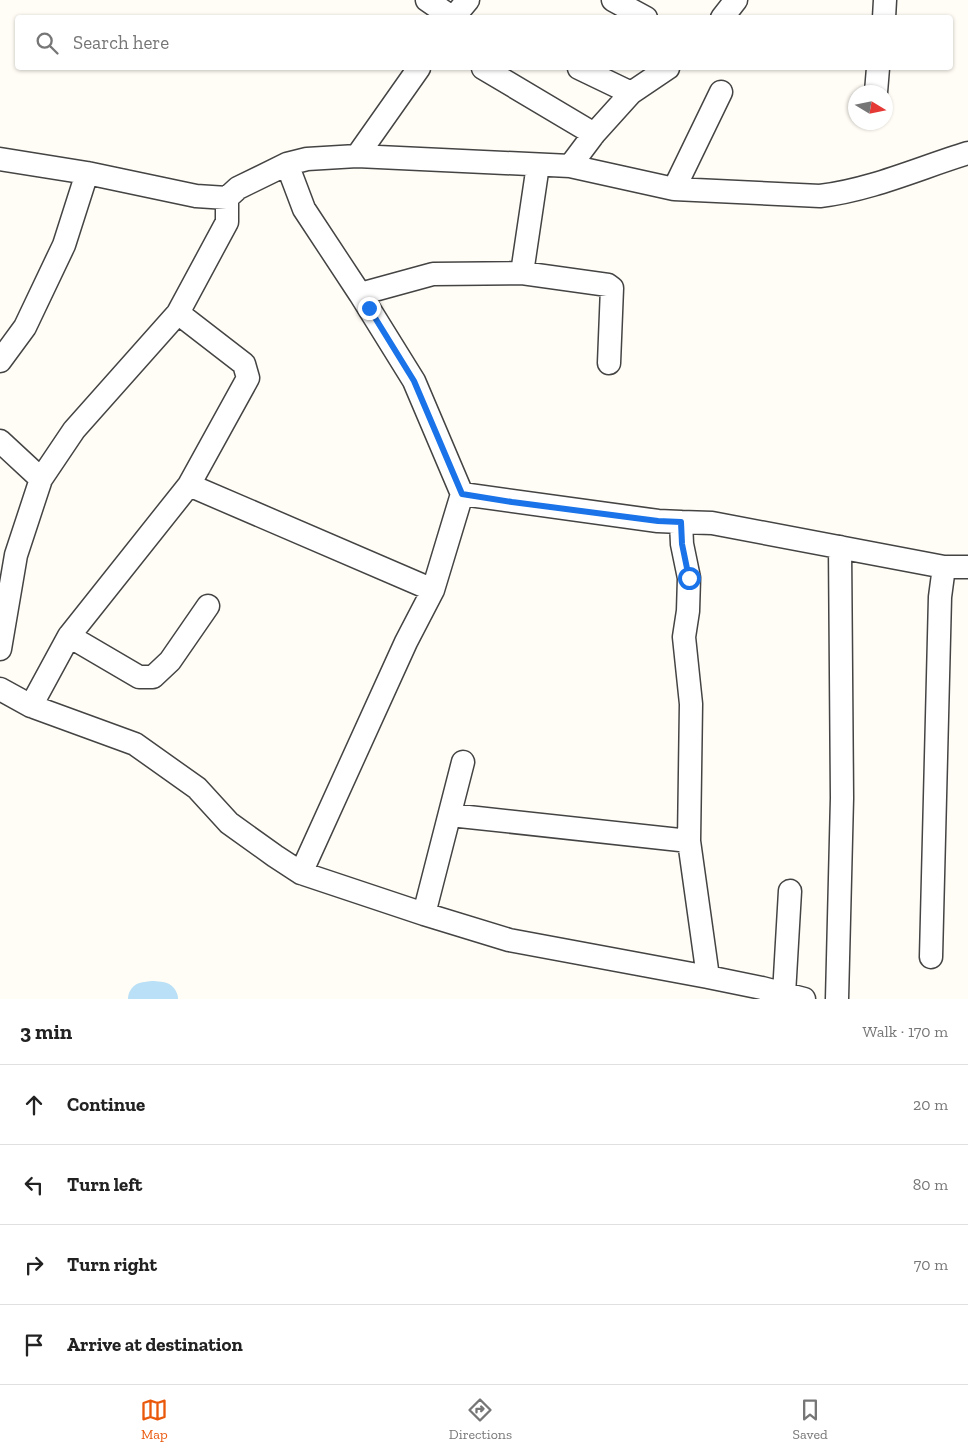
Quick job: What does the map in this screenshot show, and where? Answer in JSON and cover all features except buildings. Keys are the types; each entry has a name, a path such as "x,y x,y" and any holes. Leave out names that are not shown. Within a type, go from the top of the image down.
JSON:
{"street":[{"path":"427,0 463,12"},
{"path":"613,0 640,15"},
{"path":"724,15 736,0"},
{"path":"884,15 885,0"},
{"path":"357,156 417,70"},
{"path":"486,70 594,134"},
{"path":"583,70 631,93"},
{"path":"570,166 594,134 631,93 665,70"},
{"path":"877,85 878,70"},
{"path":"674,189 721,92"},
{"path":"0,159 87,173 196,196 227,198 238,188 287,164 307,159 357,156 570,166 674,189 820,196 840,194 872,185 968,152"},
{"path":"287,164 304,209 414,381 462,494 433,590 406,642 301,872"},
{"path":"522,273 538,165"},
{"path":"0,361 25,327 64,245 87,173"},
{"path":"0,649 16,556 41,478 74,430 178,313 227,222 227,198"},
{"path":"360,294 433,274 522,273 602,284 612,288 609,363"},
{"path":"31,706 69,636 189,485 248,378 244,364 178,313"},
{"path":"0,441 41,478"},
{"path":"189,485 433,590"},
{"path":"462,494 658,521 712,523 944,567 968,567"},
{"path":"681,522 682,544 689,578 688,611 684,637 691,704 689,841 708,977"},
{"path":"838,999 842,798 840,547"},
{"path":"931,957 940,597 944,567"},
{"path":"69,636 140,677 153,677 170,661 208,606"},
{"path":"0,684 0,689 31,706 135,744 196,788 229,823 301,872 424,914 508,940 708,977 794,997 790,891"},
{"path":"424,914 463,762"},
{"path":"450,815 689,841"}],"waterway":[{"path":"145,999 161,999"}],"route":[{"path":"369,308 414,381 462,494 658,521 681,522 682,544 689,578"}]}
